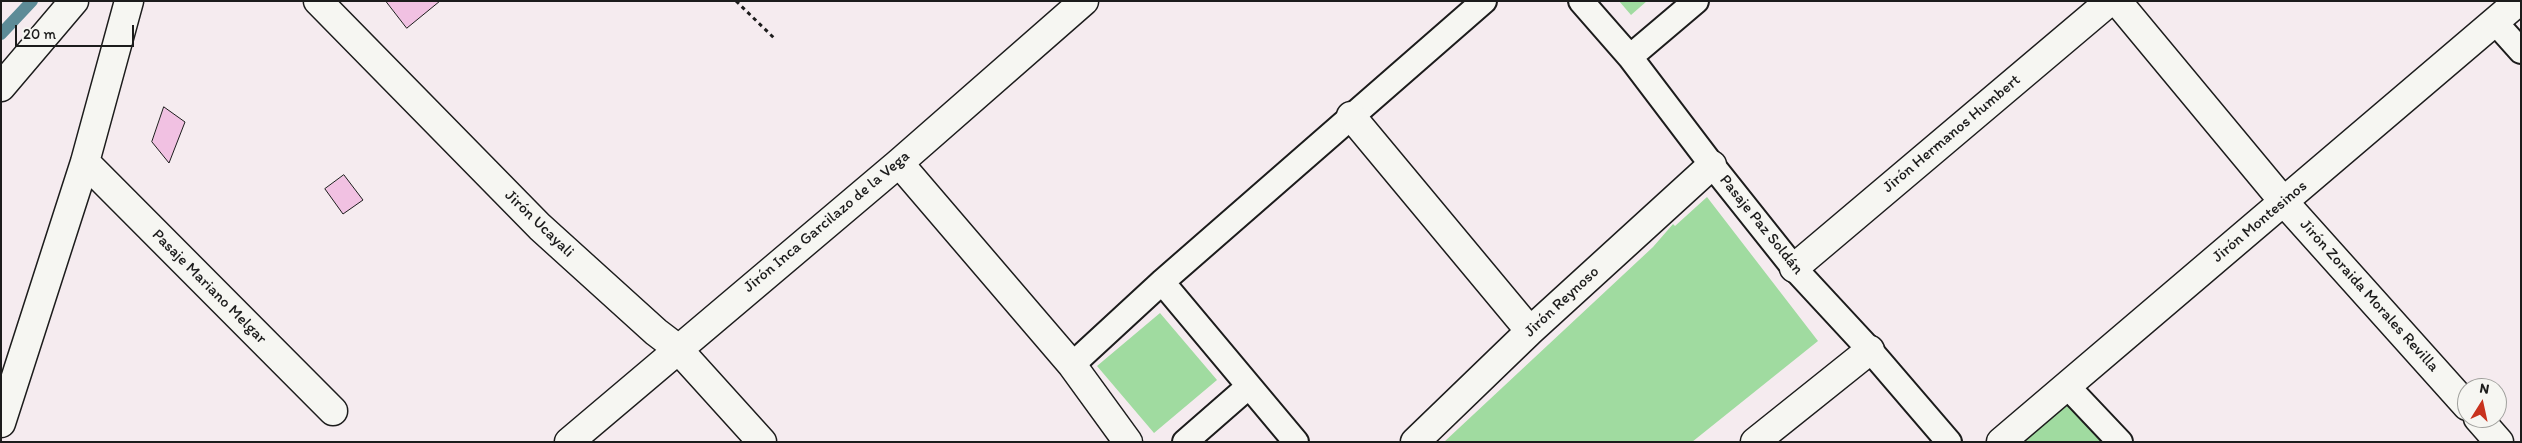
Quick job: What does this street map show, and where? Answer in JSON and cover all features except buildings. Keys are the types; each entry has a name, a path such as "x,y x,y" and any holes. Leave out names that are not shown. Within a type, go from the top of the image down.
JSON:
{"street":[{"path":"1,87 74,1"},
{"path":"1,423 85,162 129,1"},
{"name":"Jirón Ucayali","path":"318,1 540,227 649,326 677,348 762,442"},
{"name":"Jirón Inca Garcilazo de la Vega","path":"569,442 677,348 899,162 1084,1"},
{"name":"Jirón Hermanos Humbert","path":"1794,268 2110,1"},
{"name":"Jirón Zoraida Morales Revilla","path":"2117,1 2284,202 2457,395"},
{"name":"Jirón Montesinos","path":"2001,442 2519,1"},
{"path":"1351,116 1530,331"},
{"name":"Pasaje Mariano Melgar","path":"85,162 333,411"},
{"path":"899,162 1072,365 1128,442"},
{"name":"Jirón Reynoso","path":"1415,442 1530,331 1712,166"},
{"path":"1755,442 1870,350"},
{"path":"2487,428 2499,442"}],"lane":[{"path":"1072,365 1162,282 1484,1"},
{"name":"Pasaje Paz Soldán","path":"1582,1 1630,57 1712,166 1794,268 1870,350 1948,442"},
{"path":"1630,57 1696,1"},
{"path":"2495,22 2521,51"},
{"path":"1162,282 1296,442"},
{"path":"2067,386 2120,442"},
{"path":"1184,442 1248,387"}],"path":[{"path":"736,1 774,38"}],"green space":[{"path":"1619,1 1647,1 1631,15"},
{"path":"1707,197 1818,341 1692,442 1444,442 1653,247 1673,224 1675,226"},
{"path":"1160,313 1217,380 1154,433 1097,366"},
{"path":"2071,402 2103,442 2021,442"}],"waterway":[{"path":"1,34 32,1"}]}
